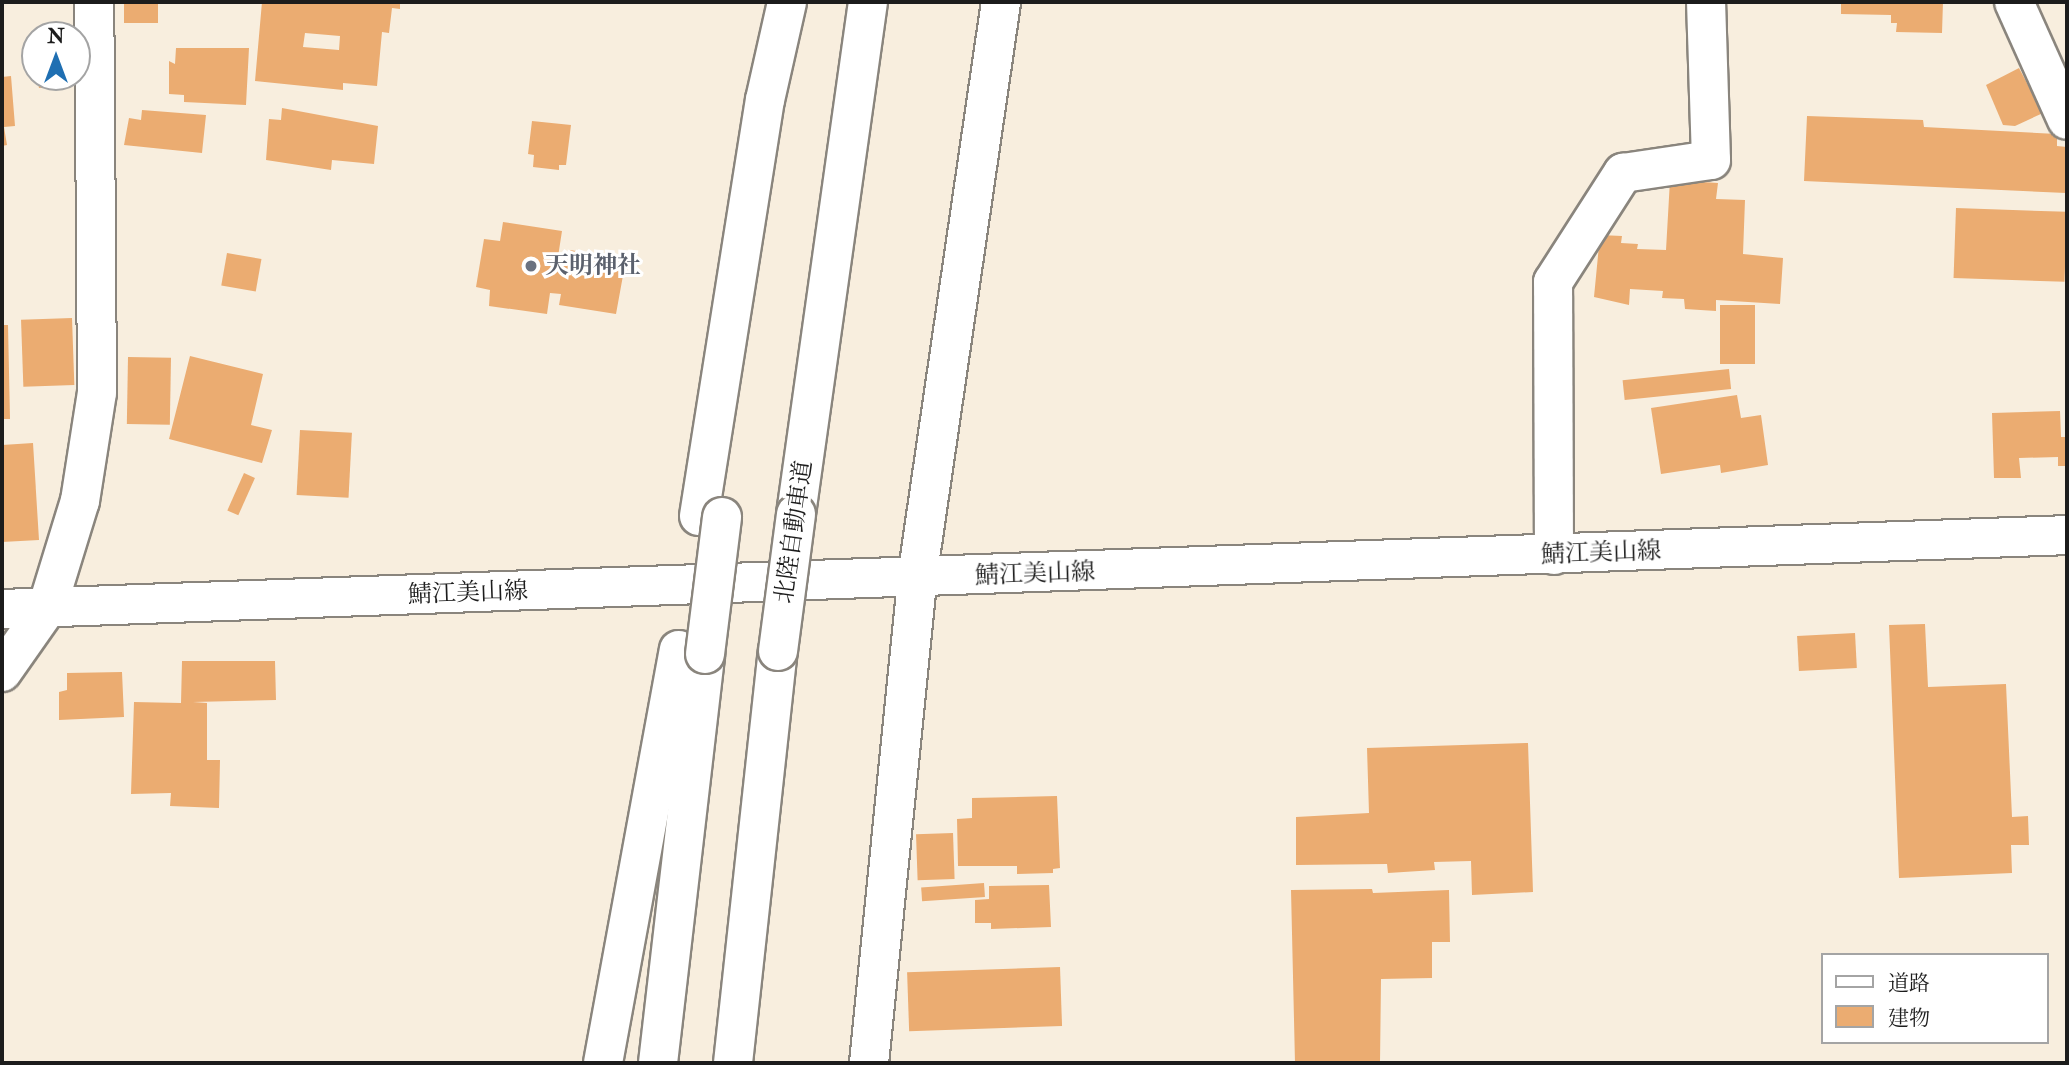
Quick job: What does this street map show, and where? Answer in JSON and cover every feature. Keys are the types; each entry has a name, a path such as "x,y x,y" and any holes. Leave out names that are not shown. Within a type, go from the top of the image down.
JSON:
{"main road":[{"path":"2,672 47,608 80,501 97,393 94,2"},
{"path":"658,1063 692,652 765,100 787,2"},
{"path":"711,516 794,2"},
{"name":"北陸自動車道","path":"733,1063 778,651 868,2"},
{"path":"869,1063 917,578 1001,2"},
{"path":"1554,555 1553,282 1623,173 1711,160 1706,2"},
{"path":"2014,2 2067,120"},
{"name":"鯖江美山線","path":"2,609 2067,535"},
{"path":"603,1063 692,652"}],"building":[{"path":"124,2 158,2 158,23 124,23"},
{"path":"262,2 400,2 400,9 392,8 389,33 382,32 377,86 343,83 343,90 255,81","holes":["305,33 340,36 339,50 303,47"]},
{"path":"1841,2 1943,2 1942,33 1896,32 1897,23 1891,23 1891,15 1841,14"},
{"path":"176,48 249,48 246,105 184,102 184,95 169,94 169,61 175,64"},
{"path":"2019,68 2043,113 2015,126 2003,125 1986,85"},
{"path":"11,76 15,126 4,127 7,145 2,146 2,77"},
{"path":"282,108 378,126 374,164 332,160 331,170 266,160 269,119 281,120"},
{"path":"142,110 206,115 202,153 124,145 129,118 141,120"},
{"path":"1807,116 1923,120 1924,127 2057,134 2057,146 2067,147 2066,193 1804,181"},
{"path":"532,121 571,125 566,165 559,165 559,170 533,167 534,155 528,154"},
{"path":"1670,180 1718,183 1716,199 1745,200 1743,254 1783,258 1780,304 1716,300 1716,311 1685,309 1684,299 1662,298 1663,291 1630,289 1629,305 1594,297 1600,235 1622,236 1621,243 1638,244 1637,249 1666,250"},
{"path":"1956,208 2067,212 2064,282 1954,278"},
{"path":"503,222 562,231 558,257 569,258 570,250 626,259 616,314 559,305 561,294 550,293 547,314 489,306 490,290 476,287 484,239 500,241"},
{"path":"227,253 261,259 256,292 221,285"},
{"path":"1720,305 1755,305 1755,364 1720,364"},
{"path":"72,318 74,385 23,387 21,320"},
{"path":"2,325 8,325 10,419 2,419"},
{"path":"190,356 263,374 251,425 272,430 262,463 169,439"},
{"path":"128,357 171,358 170,425 127,424"},
{"path":"1729,369 1731,389 1625,400 1623,380"},
{"path":"1737,395 1741,418 1761,415 1768,465 1721,473 1720,465 1661,474 1651,408"},
{"path":"2060,411 2061,437 2067,437 2067,466 2058,466 2058,457 2019,458 2021,478 1994,478 1992,413"},
{"path":"300,430 352,433 349,498 297,495"},
{"path":"33,443 39,540 2,542 2,445"},
{"path":"244,473 255,478 238,515 227,510"},
{"path":"1925,624 1928,687 2006,684 2012,817 2028,816 2029,845 2011,845 2012,873 1899,878 1889,625"},
{"path":"1855,633 1857,668 1799,671 1797,636"},
{"path":"182,661 275,661 276,700 193,702 207,703 207,760 220,760 219,808 170,806 171,793 131,794 134,702 181,703"},
{"path":"122,672 124,717 59,720 59,692 67,690 67,673"},
{"path":"1528,743 1533,892 1472,895 1471,861 1434,862 1435,870 1388,873 1387,864 1296,865 1296,817 1369,813 1367,748"},
{"path":"1057,796 1060,868 1053,869 1053,873 1017,874 1017,866 958,866 957,819 972,818 972,798"},
{"path":"953,833 955,879 918,880 916,834"},
{"path":"984,883 985,897 922,901 921,887"},
{"path":"1049,885 1051,927 991,929 991,923 975,923 975,900 989,899 989,886"},
{"path":"1372,889 1373,893 1449,890 1450,942 1432,942 1432,978 1381,979 1380,1063 1295,1063 1291,890"},
{"path":"1060,967 1062,1026 909,1031 907,972"}],"place":[{"name":"天明神社","path":"531,266"}]}
